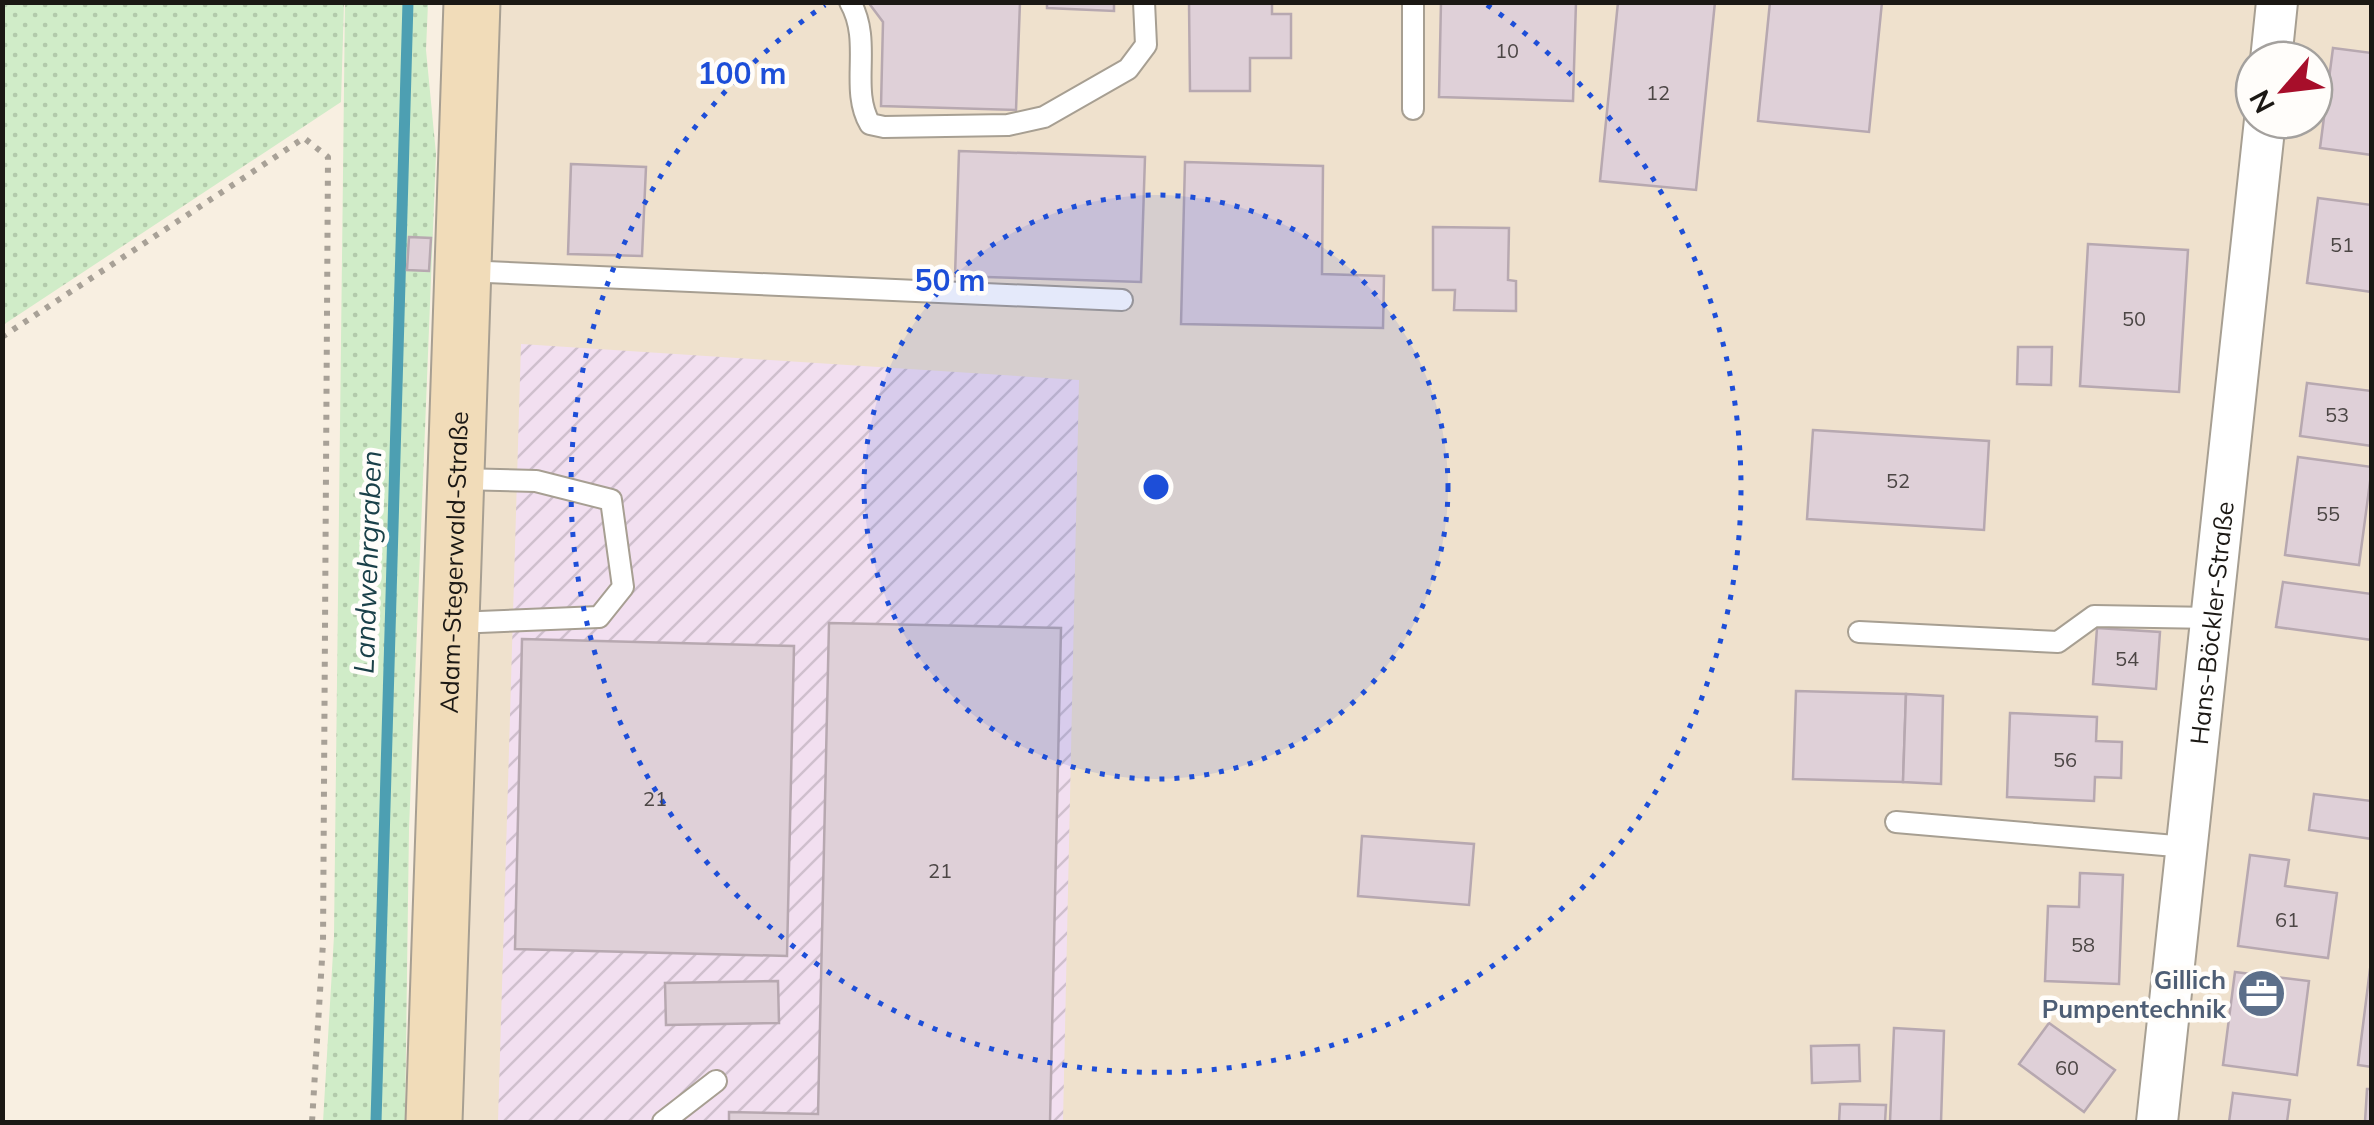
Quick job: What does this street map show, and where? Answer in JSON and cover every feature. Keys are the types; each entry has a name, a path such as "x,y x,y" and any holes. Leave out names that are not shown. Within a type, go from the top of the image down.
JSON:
{"main road":[{"name":"Adam-Stegerwald-Straße","path":"434,1122 472,2"}],"street":[{"path":"2273,40 2277,2"},
{"name":"Hans-Böckler-Straße","path":"2156,1122 2214,618 2262,140"}],"lane":[{"path":"850,2 864,48 861,108 870,124 884,127 1008,125 1044,116 1128,69 1146,45 1144,2"},
{"path":"1413,109 1414,2"},
{"path":"464,270 1122,300"},
{"path":"453,623 598,617 622,588 611,500 536,481 456,479"},
{"path":"1859,632 2058,642 2094,616 2214,618"},
{"path":"1896,822 2187,847"},
{"path":"663,1122 716,1080"}],"path":[{"path":"2,337 304,138 328,157 323,943 312,1122"}],"shaded area":[{"path":"472,3 2371,3 2371,1122 434,1122"},
{"path":"521,344 1079,380 1063,1122 498,1122"}],"green space":[{"path":"3,2 344,3 341,102 3,325"},
{"path":"345,3 428,3 426,50 436,154 409,829 405,1122 323,1122 334,936"}],"building":[{"path":"868,2 1020,2 1016,110 881,106 883,22"},
{"path":"1047,2 1114,2 1114,11 1047,8"},
{"path":"1189,2 1272,2 1272,14 1291,14 1291,58 1250,58 1250,91 1190,91"},
{"path":"1441,2 1576,2 1573,101 1439,97"},
{"path":"1618,2 1715,2 1696,190 1600,181"},
{"path":"1770,2 1882,2 1869,132 1758,121"},
{"path":"2334,48 2372,53 2372,155 2320,148 2321,140 2334,140"},
{"path":"959,151 1145,157 1141,282 955,276"},
{"path":"1185,162 1323,166 1322,274 1384,276 1383,328 1181,324"},
{"path":"571,164 646,167 642,256 568,254"},
{"path":"2318,198 2372,205 2372,292 2307,283"},
{"path":"1433,227 1509,228 1508,280 1516,281 1516,311 1454,310 1455,290 1433,290"},
{"path":"409,237 431,238 429,271 407,270"},
{"path":"2088,244 2188,250 2179,392 2080,386"},
{"path":"2018,347 2052,347 2051,385 2017,384"},
{"path":"2307,383 2372,391 2372,446 2300,436"},
{"path":"1813,430 1989,441 1984,530 1807,519"},
{"path":"2298,457 2372,467 2359,565 2285,555"},
{"path":"2283,582 2372,594 2372,640 2276,627"},
{"path":"829,623 1061,628 1050,1122 729,1122 729,1112 818,1114"},
{"path":"2097,628 2160,632 2156,689 2093,684"},
{"path":"522,639 794,646 787,956 515,949"},
{"path":"1796,691 1906,694 1903,782 1793,779"},
{"path":"1906,694 1943,696 1941,784 1903,782"},
{"path":"2010,713 2097,717 2096,741 2122,742 2121,778 2095,777 2094,801 2007,797"},
{"path":"2314,794 2372,801 2372,839 2309,830"},
{"path":"1362,836 1474,844 1469,905 1358,896"},
{"path":"2250,855 2289,860 2285,886 2337,893 2328,958 2238,946"},
{"path":"2080,873 2123,875 2119,984 2045,981 2048,906 2079,907"},
{"path":"2372,969 2372,1067 2358,1065"},
{"path":"2235,972 2309,981 2297,1075 2223,1065"},
{"path":"778,981 779,1023 666,1025 665,983"},
{"path":"2049,1023 2115,1070 2084,1112 2019,1064"},
{"path":"1894,1028 1944,1031 1941,1122 1890,1121"},
{"path":"1859,1045 1860,1081 1812,1083 1811,1046"},
{"path":"2367,1089 2372,1089 2372,1122 2365,1122"},
{"path":"2233,1093 2290,1100 2287,1122 2229,1122"},
{"path":"1840,1104 1886,1105 1885,1122 1839,1122"}],"waterway":[{"name":"Landwehrgraben","path":"376,1122 408,2"}],"place":[{"name":"Gillich Pumpentechnik","path":"2261,993"}]}
